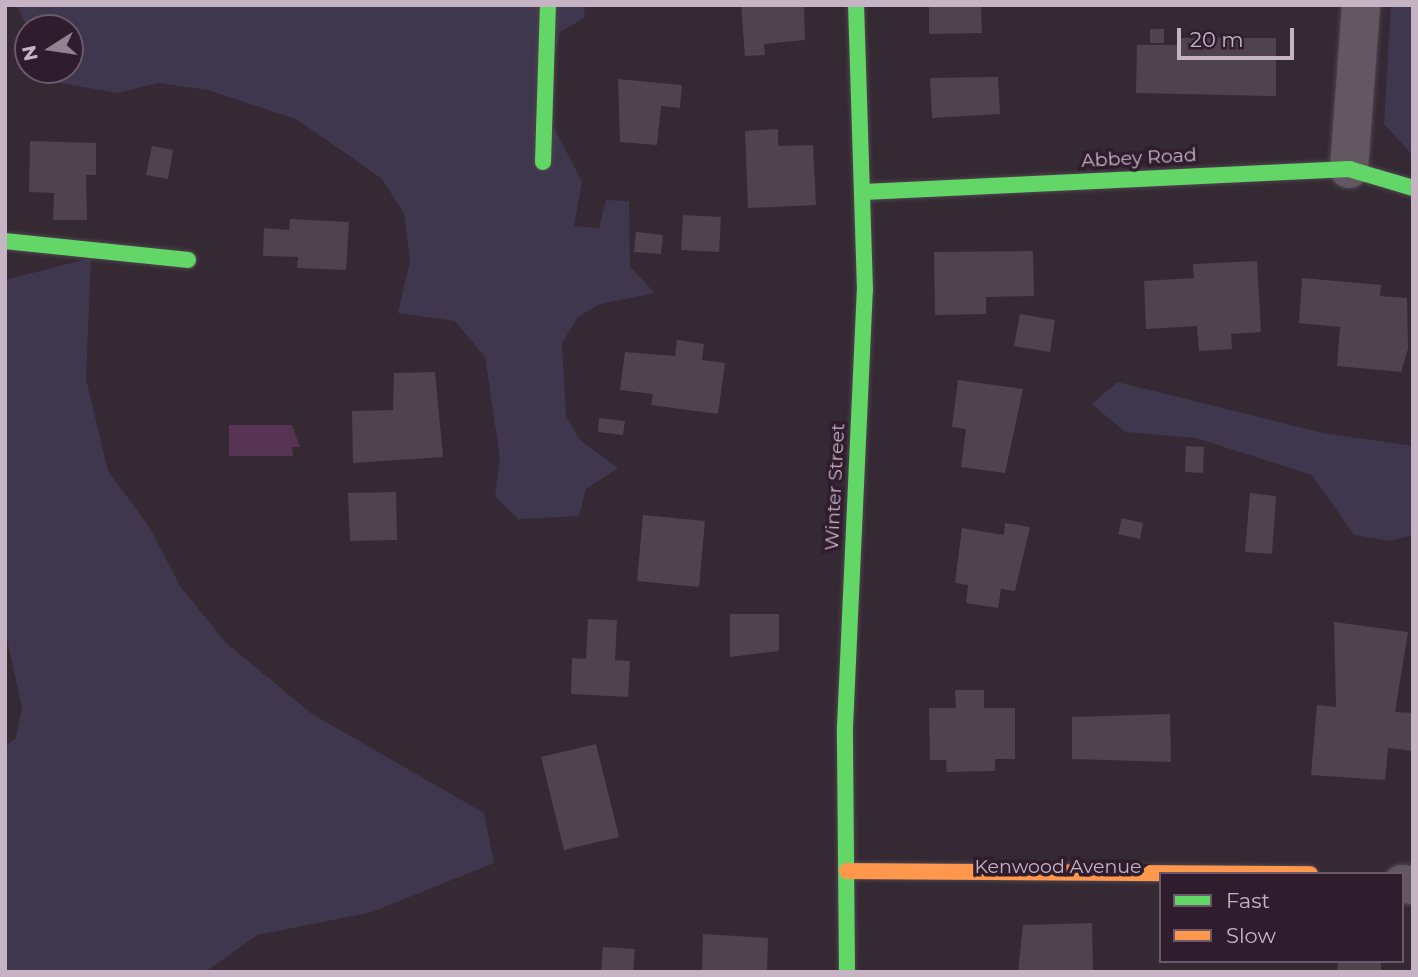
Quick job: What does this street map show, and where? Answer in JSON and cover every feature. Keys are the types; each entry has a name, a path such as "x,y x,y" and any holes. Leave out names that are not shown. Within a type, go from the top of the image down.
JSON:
{"street":[{"path":"543,162 548,5"},
{"name":"Winter Street","path":"847,972 845,727 864,192 856,5"},
{"path":"1349,169 1361,5"},
{"name":"Abbey Road","path":"864,192 1349,169 1413,188"},
{"path":"5,242 188,260"},
{"name":"Kenwood Avenue","path":"847,871 1180,868 1267,872"}],"shaded area":[{"path":"16,5 585,5 584,18 560,32 543,106 582,182 574,226 599,228 606,200 629,201 630,267 655,293 600,304 578,317 562,343 566,417 580,440 618,468 586,489 579,516 518,519 495,496 500,458 485,357 455,321 398,313 410,261 404,213 381,178 296,119 208,90 159,83 117,93 66,84 84,84 84,14 21,14"},
{"path":"1391,5 1413,5 1413,156 1384,124"},
{"path":"91,258 86,379 108,471 150,528 180,586 226,643 312,714 484,813 494,863 372,912 257,935 205,972 5,972 5,746 16,738 22,708 5,630 5,280"},
{"path":"1117,382 1323,433 1413,446 1413,535 1390,541 1354,535 1312,475 1196,438 1125,432 1092,404"},
{"path":"229,425 292,425 300,447 292,447 293,456 229,456"}],"building":[{"path":"741,5 804,5 805,40 764,44 765,55 745,56"},
{"path":"929,5 981,5 982,33 929,34"},
{"path":"1150,29 1164,29 1164,43 1150,43"},
{"path":"1179,38 1276,38 1276,96 1136,93 1137,45 1180,45"},
{"path":"998,77 1000,114 932,118 930,78"},
{"path":"618,79 682,85 680,108 661,106 657,145 620,142"},
{"path":"778,129 778,146 813,145 816,205 748,208 745,131"},
{"path":"30,141 96,143 96,175 86,175 87,220 53,220 54,193 29,192"},
{"path":"152,146 173,150 168,179 146,175"},
{"path":"683,215 721,217 719,252 681,250"},
{"path":"290,219 349,222 346,270 297,268 298,257 263,256 264,228 289,230"},
{"path":"636,232 663,235 661,254 634,252"},
{"path":"1033,251 1034,296 986,297 986,314 935,315 934,252"},
{"path":"1257,261 1261,332 1231,334 1232,349 1199,351 1197,326 1146,329 1144,281 1194,278 1193,264"},
{"path":"1302,278 1381,285 1380,296 1407,298 1408,349 1401,372 1337,366 1340,327 1299,323"},
{"path":"1020,314 1055,320 1050,352 1014,346"},
{"path":"677,340 704,344 702,360 725,363 718,414 651,405 653,394 620,390 625,352 675,356"},
{"path":"435,372 443,457 353,463 352,411 393,410 394,373"},
{"path":"958,380 1023,389 1005,473 961,467 966,429 952,427"},
{"path":"599,418 625,421 623,435 598,432"},
{"path":"1186,446 1204,447 1203,473 1185,472"},
{"path":"396,492 397,540 350,541 348,493"},
{"path":"1250,493 1276,496 1272,554 1245,552"},
{"path":"643,515 705,521 699,587 637,581"},
{"path":"1122,518 1143,523 1140,539 1118,534"},
{"path":"1005,523 1030,527 1015,591 1001,589 998,608 966,603 968,585 955,583 962,528 1004,535"},
{"path":"730,614 779,614 779,651 730,657"},
{"path":"588,619 617,620 615,660 630,661 628,697 571,694 572,658 586,659"},
{"path":"1334,622 1408,632 1395,712 1413,713 1413,751 1388,748 1385,780 1311,775 1317,705 1336,707"},
{"path":"955,690 984,690 984,708 1015,708 1015,759 995,759 995,771 947,772 946,760 930,760 929,708 956,708"},
{"path":"1170,714 1171,762 1072,759 1072,717"},
{"path":"596,744 619,837 564,850 541,757"},
{"path":"1092,923 1093,971 1018,972 1023,925"},
{"path":"703,934 768,938 767,972 702,972"},
{"path":"603,947 635,949 633,972 601,972"},
{"path":"1338,963 1381,963 1381,972 1337,972"}],"traffic: fast":[{"path":"543,162 548,5"},
{"path":"847,972 845,727 865,290 856,5"},
{"path":"864,192 1349,169 1413,188"},
{"path":"5,241 188,260"}],"traffic: slow":[{"path":"847,871 1159,873"}]}
